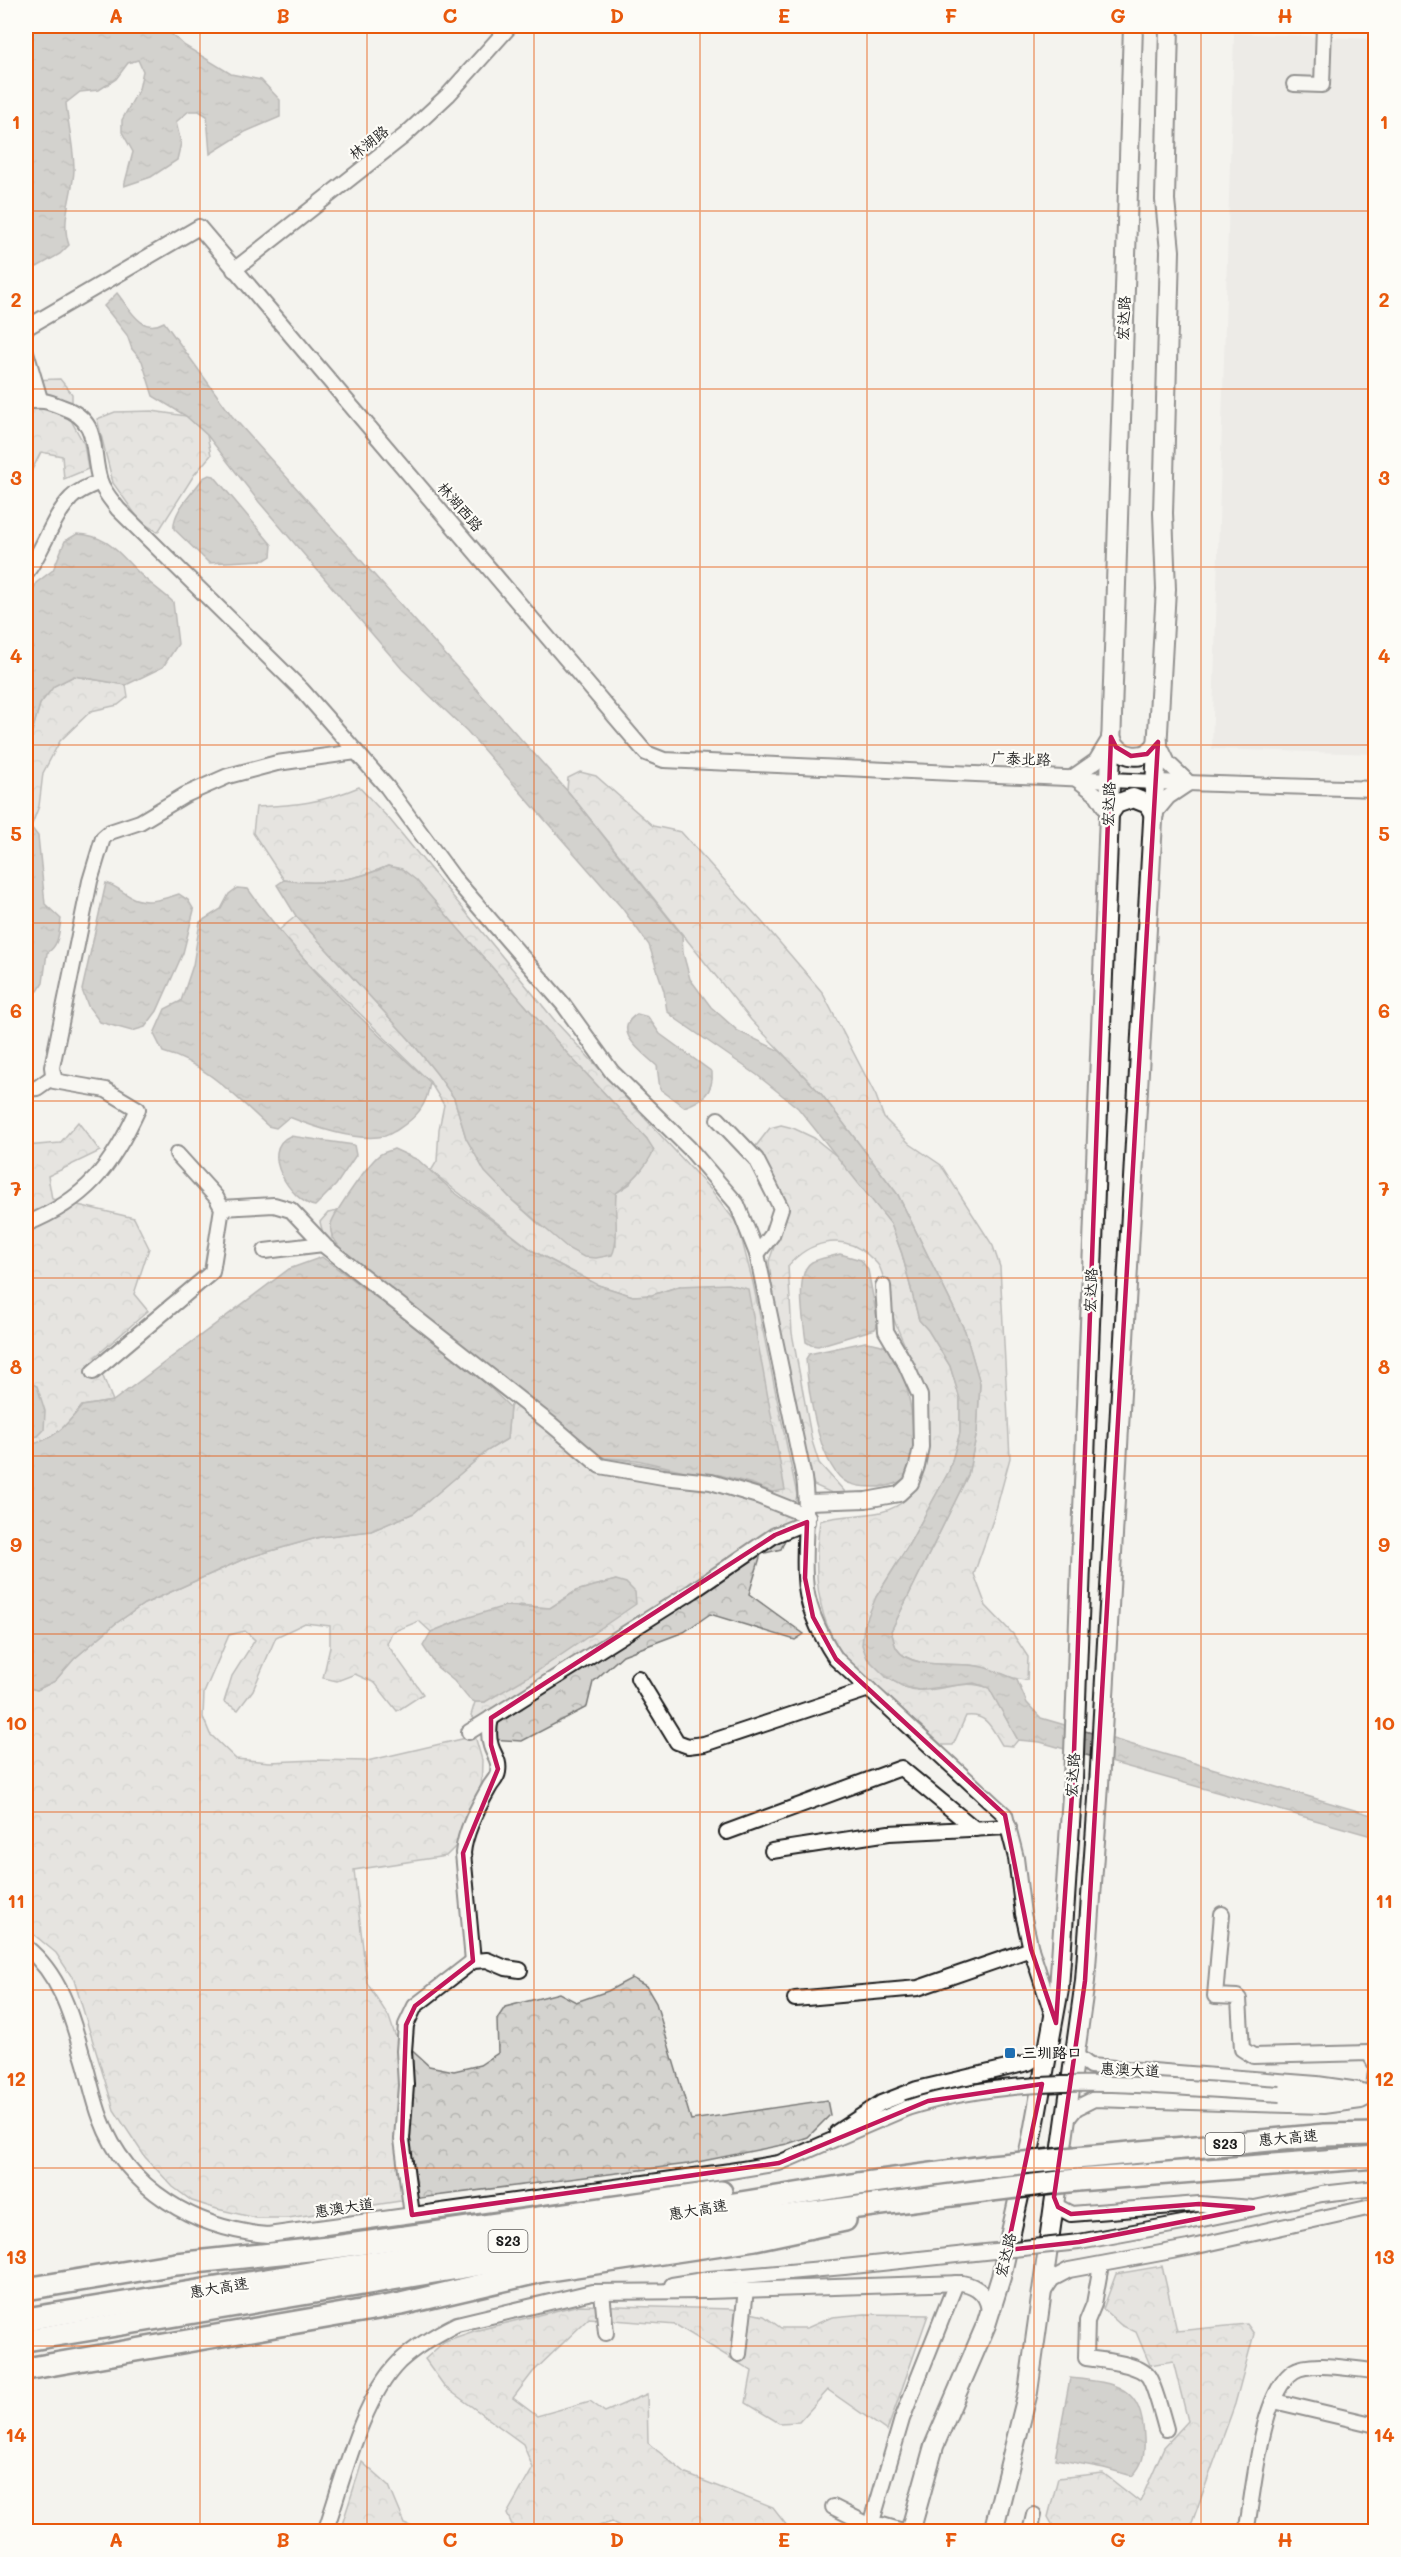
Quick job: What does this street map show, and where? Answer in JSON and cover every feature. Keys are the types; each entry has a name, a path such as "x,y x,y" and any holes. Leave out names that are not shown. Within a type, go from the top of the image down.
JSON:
{"highway":[{"name":"惠大高速","path":"26,2319 858,2184 991,2166 1325,2135 1376,2134"},
{"name":"惠大高速","path":"26,2340 710,2226 1077,2180 1376,2157"},
{"path":"26,2289 176,2264 340,2247 803,2182 858,2184"},
{"path":"26,2369 400,2304 542,2271 755,2239 842,2223 868,2206"}],"main road":[{"name":"宏达路","path":"908,2532 934,2446 986,2325 1001,2277 1030,2150 1059,1989 1076,1712 1109,814 1133,26"},
{"name":"宏达路","path":"993,2532 1028,2392 1085,1981 1099,1785 1166,589 1163,513 1170,251 1165,200 1169,26"},
{"path":"1111,736 1116,747 1131,756 1147,754 1158,742"},
{"path":"1109,814 1116,804 1133,798 1148,804 1154,814"}],"street":[{"name":"林湖路","path":"234,270 404,136 448,95 510,26"},
{"path":"1294,84 1322,85 1324,26"},
{"name":"林湖西路","path":"26,328 199,227 646,753 664,760"},
{"path":"26,352 40,399"},
{"path":"26,402 40,399 70,410 86,422 94,442 100,482 118,509 302,690 387,787 453,877 563,1005 612,1072 689,1148 737,1204 757,1254 808,1502 805,1578 813,1617 836,1659 1005,1815 1031,1949 1054,2018"},
{"path":"26,573 38,558 62,510 72,496 100,482"},
{"path":"1109,814 1097,795 1073,777 1096,761 1111,736"},
{"path":"1154,814 1173,793 1189,783 1168,763 1158,742"},
{"path":"26,1224 50,1212 91,1185 104,1171 138,1108 106,1090 54,1081 52,1067 90,881 103,838 110,832 140,822 185,795 228,776 276,763 356,752"},
{"name":"广泰北路","path":"664,760 1156,782 1376,789"},
{"path":"26,1089 37,1088 54,1076"},
{"path":"718,1119 756,1159 781,1208 772,1235 757,1254"},
{"path":"93,1372 212,1272 222,1208 216,1197 177,1155"},
{"path":"222,1208 274,1205 291,1210 323,1244 552,1425 600,1466 663,1477 711,1482 758,1496 808,1519"},
{"path":"265,1251 323,1244"},
{"path":"808,1502 866,1500 899,1494 911,1483 917,1466 921,1447 920,1396 906,1365 886,1331 883,1286"},
{"path":"469,1732 693,1591 775,1534 808,1519"},
{"path":"638,1678 677,1742 688,1746 704,1744 868,1689"},
{"path":"473,1961 463,1853 464,1842 496,1778 498,1769 498,1759 491,1746 489,1729 491,1718"},
{"path":"726,1832 901,1768 975,1829"},
{"path":"772,1851 889,1833 1009,1827"},
{"path":"1222,1914 1215,1996 1237,1996 1239,1999 1242,2049 1253,2056 1369,2053 1376,2066"},
{"name":"惠澳大道","path":"26,1947 49,1970 66,2002 102,2120 113,2144 133,2172 152,2192 187,2215 250,2234 268,2235 779,2163 823,2142 907,2108 964,2093 1035,2084 1091,2084 1280,2094 1374,2095"},
{"path":"795,1999 918,1988 1031,1949"},
{"path":"412,2215 402,2139 406,2085 404,2051 406,2025 415,2006 473,1961 486,1959 506,1968 520,1970"},
{"path":"823,2142 881,2103 917,2089 1028,2063 1044,2052 1050,2039"},
{"path":"1076,2043 1078,2057 1090,2066 1317,2084 1359,2090 1374,2095"},
{"path":"1374,2095 1376,2071"},
{"path":"1065,2124 1076,2108 1094,2100 1324,2106 1361,2101 1374,2095"},
{"path":"650,2290 709,2279 1079,2242 1322,2194 1376,2188"},
{"path":"1054,2197 1062,2210 1071,2214 1198,2204 1252,2208"},
{"path":"1039,2305 1043,2291 1057,2275 1069,2270 1376,2206"},
{"path":"1101,2265 1094,2304 1087,2321 1086,2358 1114,2362 1138,2369 1148,2376 1166,2429"},
{"path":"866,2528 902,2419 956,2283"},
{"path":"325,2532 366,2413 380,2388 398,2363 438,2333 457,2324 535,2304 602,2292 956,2283 973,2286 983,2294 988,2305 986,2325"},
{"path":"739,2354 746,2289"},
{"path":"602,2292 606,2332"},
{"path":"1246,2532 1254,2494 1254,2473 1270,2409 1293,2371 1312,2366 1376,2371"},
{"path":"1274,2401 1376,2425"},
{"path":"833,2507 866,2528 882,2525 908,2532"},
{"path":"1030,2532 1034,2515"}],"highlighted area":[{"path":"1111,737 1116,747 1131,756 1147,754 1158,742 1085,1981 1054,2197 1058,2207 1071,2214 1199,2204 1253,2208 1079,2242 1007,2250 1042,2084 928,2101 779,2163 412,2215 402,2139 406,2025 415,2006 473,1961 463,1853 498,1769 491,1745 491,1718 775,1535 807,1522 805,1578 813,1617 836,1659 1005,1815 1031,1949 1056,2023 1073,1780"}],"shaded area":[{"path":"1234,33 1375,39 1375,754 1212,749"}],"green space":[{"path":"26,376 27,380 60,379 72,394 72,422 84,444 88,469 64,479 62,456 41,452 28,478 26,477"},
{"path":"152,411 186,416 207,435 211,455 194,475 158,532 141,522 113,483 97,419 115,412"},
{"path":"74,676 126,685 128,697 118,705 91,711 60,741 43,773 39,806 31,827 26,825 26,785 28,782 26,753 40,704 54,686"},
{"path":"580,772 596,776 653,826 681,832 763,923 822,992 876,1096 884,1118 910,1144 941,1165 993,1246 1000,1267 1010,1458 994,1517 974,1574 986,1606 1013,1634 1028,1657 1027,1680 978,1666 923,1663 904,1656 896,1647 891,1631 968,1475 977,1432 980,1384 965,1331 898,1195 822,1095 751,1020 567,790 568,778"},
{"path":"359,787 391,821 556,1022 712,1191 738,1225 753,1283 797,1495 790,1528 781,1549 761,1554 749,1594 804,1634 795,1640 710,1614 684,1632 623,1655 593,1682 587,1707 522,1741 490,1739 471,1715 475,1702 485,1702 616,1580 576,1591 550,1608 520,1605 463,1619 431,1632 419,1621 392,1632 387,1644 423,1694 397,1711 375,1683 355,1674 337,1681 323,1678 330,1647 330,1626 305,1623 276,1637 253,1690 238,1710 224,1702 232,1676 255,1640 245,1631 229,1635 204,1693 203,1717 210,1734 236,1759 270,1762 367,1761 475,1736 482,1760 481,1797 458,1844 446,1856 354,1870 367,1983 389,2017 395,2035 429,2066 454,2071 480,2065 498,2053 497,2019 505,2007 559,1993 576,2002 608,1991 632,1978 646,1986 656,2003 691,2120 827,2100 830,2115 808,2137 787,2144 688,2164 427,2197 288,2218 256,2218 192,2201 173,2187 145,2157 114,2110 74,1980 56,1953 26,1928 26,1687 37,1690 55,1681 74,1659 115,1624 144,1604 246,1558 320,1537 371,1531 413,1513 487,1451 507,1439 510,1407 516,1399 325,1241 320,1222 328,1213 338,1211 331,1225 332,1238 606,1458 731,1479 772,1492 680,1286 652,1295 633,1296 598,1285 533,1251 431,1171 437,1161 439,1129 444,1105 430,1082 307,962 279,930 296,916 410,1040 454,1098 466,1138 485,1171 513,1201 541,1226 616,1246 614,1212 616,1193 630,1184 647,1139 566,1052 416,880 388,866 337,881 284,880 253,833 256,807 309,802 333,797"},
{"path":"78,1122 100,1151 48,1176 52,1199 134,1218 149,1248 134,1294 148,1311 95,1357 113,1401 82,1406 70,1421 51,1437 26,1446 26,1438 38,1436 30,1381 26,1381 26,1146 60,1143"},
{"path":"781,1125 814,1138 839,1158 891,1224 902,1254 919,1320 928,1330 950,1366 960,1399 960,1433 949,1471 908,1546 876,1597 886,1677 905,1687 917,1690 970,1684 989,1688 1018,1740 1013,1746 1002,1745 988,1723 973,1716 966,1716 953,1745 942,1745 846,1658 828,1627 822,1610 817,1575 820,1521 887,1510 897,1506 909,1496 915,1489 928,1448 928,1411 919,1377 893,1318 885,1282 878,1264 858,1248 837,1242 815,1246 805,1251 788,1266 792,1333 812,1441 819,1463 846,1493 834,1494 814,1485 803,1454 773,1299 769,1261 784,1219 756,1146 770,1128"},
{"path":"1162,2266 1177,2331 1247,2324 1254,2334 1235,2404 1189,2531 1056,2531 1048,2517 1058,2478 1103,2473 1140,2502 1164,2447 1188,2421 1173,2361 1150,2365 1136,2332 1121,2325 1103,2309 1116,2274"},
{"path":"579,2305 732,2309 764,2316 781,2328 807,2328 832,2317 865,2314 928,2315 887,2431 828,2390 799,2422 779,2423 746,2403 752,2371 676,2325 589,2318 533,2372 513,2398 537,2416 590,2401 605,2412 647,2394 648,2443 686,2474 773,2508 791,2531 629,2531 612,2522 599,2526 596,2531 515,2531 507,2514 533,2468 523,2444 445,2387 425,2359 445,2341 474,2331"},
{"path":"362,2462 389,2486 405,2524 422,2531 340,2531"}],"water":[{"path":"26,26 162,26 185,46 231,74 261,80 280,100 280,117 245,132 210,154 207,116 199,111 189,111 176,122 181,143 177,160 151,177 124,186 133,152 122,132 122,120 139,89 143,71 138,60 128,63 116,79 99,90 80,92 66,103 74,170 66,217 69,245 60,254 37,267 29,257 32,220 26,206"},
{"path":"117,293 142,323 156,325 164,322 232,416 570,794 682,935 683,953 690,979 711,1007 738,1031 780,1051 822,1095 898,1195 965,1331 980,1383 977,1432 968,1475 891,1631 897,1649 903,1656 922,1663 982,1667 1017,1680 1027,1703 1041,1718 1375,1816 1375,1837 1040,1742 1018,1740 989,1688 974,1683 919,1690 904,1687 886,1677 867,1658 862,1645 864,1626 876,1597 908,1546 949,1471 960,1433 960,1399 950,1366 928,1330 919,1320 902,1254 891,1224 798,1108 757,1075 667,1011 664,991 649,945 622,908 467,731 403,670 259,502 207,435 186,416 153,396 142,361 132,349 127,335 104,306"},
{"path":"209,475 214,476 272,545 271,556 265,560 209,563 174,529 176,515 203,478"},
{"path":"77,534 96,537 110,545 173,602 178,644 163,667 126,685 74,676 54,686 40,704 26,753 26,610 36,583 53,570 65,541"},
{"path":"26,825 31,827 38,836 45,904 61,919 56,943 47,953 43,983 38,991 26,992"},
{"path":"388,866 402,869 416,880 566,1052 647,1139 654,1150 638,1174 616,1193 616,1233 612,1255 596,1258 584,1257 569,1249 513,1201 485,1172 466,1138 454,1098 437,1074 410,1040 296,916 277,885 284,880 324,882 350,879"},
{"path":"106,883 143,901 179,894 188,900 194,910 183,953 157,1011 145,1027 132,1031 100,1022 88,1006 82,990"},
{"path":"237,888 248,889 289,941 333,990 430,1082 420,1110 397,1130 385,1136 362,1137 323,1129 289,1117 276,1128 268,1126 219,1082 193,1064 163,1052 154,1034 165,1009 181,1001 193,965 200,922 221,909 229,894"},
{"path":"637,1014 648,1017 660,1034 712,1072 711,1085 706,1095 684,1107 660,1089 657,1066 637,1048 628,1034 627,1027"},
{"path":"290,1136 354,1145 356,1155 336,1185 315,1206 296,1195 282,1175 277,1152 281,1143"},
{"path":"394,1149 418,1160 454,1192 533,1251 598,1285 633,1296 652,1295 680,1286 728,1284 748,1289 785,1490 772,1492 720,1475 689,1472 637,1460 605,1458 585,1447 341,1249 331,1231 334,1218 369,1166 381,1154"},
{"path":"840,1254 861,1260 868,1270 878,1323 875,1329 818,1346 811,1345 806,1342 802,1299 803,1276 806,1268 812,1262"},
{"path":"322,1257 468,1366 510,1407 507,1439 487,1451 414,1513 371,1531 320,1537 246,1558 144,1604 115,1624 74,1659 55,1681 37,1690 26,1687 26,1446 58,1432 82,1406 113,1401 289,1269"},
{"path":"865,1342 875,1343 891,1351 903,1375 911,1412 913,1450 911,1465 904,1478 897,1483 883,1487 850,1484 834,1470 821,1441 809,1388 806,1359 809,1354"},
{"path":"26,1381 37,1386 45,1411 44,1430 38,1436 26,1438"},
{"path":"616,1580 626,1583 635,1592 636,1604 536,1672 485,1702 475,1702 469,1699 454,1681 437,1667 423,1646 431,1632 463,1619 505,1606 550,1608 576,1591"},
{"path":"1070,2378 1113,2385 1132,2397 1142,2420 1144,2454 1132,2476 1055,2459"}],"place":[{"name":"三圳路口","path":"1010,2053"}]}
